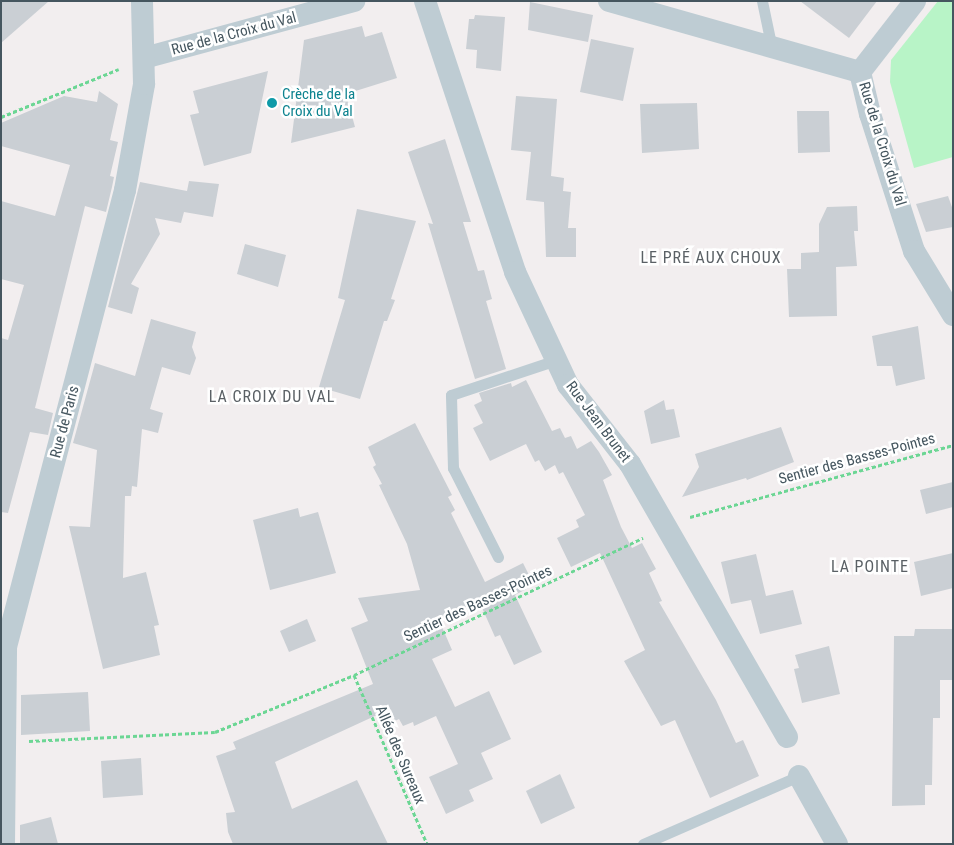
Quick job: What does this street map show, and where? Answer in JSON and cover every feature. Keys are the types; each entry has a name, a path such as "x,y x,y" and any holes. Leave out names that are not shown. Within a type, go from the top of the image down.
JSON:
{"street":[{"name":"Rue de la Croix du Val","path":"144,58 354,1"},
{"name":"Rue Jean Brunet","path":"425,1 515,272 568,385 630,464 787,737"},
{"name":"Rue de la Croix du Val","path":"610,1 772,49 860,72 870,114 914,251 953,315"},
{"path":"860,72 915,1"},
{"name":"Rue de Paris","path":"4,844 6,743 3,647 125,190 144,84 141,5"},
{"path":"799,776 837,844"}],"lane":[{"path":"762,1 772,49"},
{"path":"498,557 453,468 451,395 556,360"},
{"path":"643,844 799,776"}],"path":[{"path":"1,117 144,58"},
{"name":"Sentier des Basses-Pointes","path":"6,743 215,732 354,675 680,520 953,445"},
{"name":"Allée des Sureaux","path":"354,675 427,844"}],"green space":[{"path":"938,1 953,1 953,157 914,168 890,82 891,60"}],"building":[{"path":"1,1 49,1 1,43"},
{"path":"800,1 877,1 849,38"},
{"path":"530,2 593,15 588,42 528,30"},
{"path":"475,15 505,17 501,71 476,68 477,50 466,49 469,19 474,19"},
{"path":"362,26 365,37 382,32 397,78 346,94 355,127 291,143 304,40"},
{"path":"591,39 634,48 623,101 580,92"},
{"path":"268,71 251,153 204,166 190,115 199,113 193,91"},
{"path":"99,91 118,104 110,140 118,142 110,176 114,177 112,187 106,212 85,206 35,408 53,413 48,435 30,432 8,513 1,512 1,338 8,340 24,285 1,279 1,201 55,216 70,165 1,146 1,123 64,96 97,102"},
{"path":"516,96 557,99 551,176 564,178 563,191 571,192 568,228 576,228 576,257 546,257 544,202 526,200 531,152 511,150"},
{"path":"697,103 699,149 642,153 640,104"},
{"path":"797,111 829,111 830,152 798,153"},
{"path":"445,139 471,222 463,222 478,271 484,270 492,299 486,301 506,369 475,379 428,223 433,224 408,152"},
{"path":"189,181 219,184 213,217 184,212 181,223 155,218 160,234 131,284 139,288 132,314 108,307 140,182 187,191"},
{"path":"948,196 953,210 953,227 926,232 916,204"},
{"path":"857,206 858,231 854,231 857,266 836,267 837,316 789,317 787,269 801,269 801,253 819,252 819,224 827,207"},
{"path":"357,209 416,221 391,299 395,300 387,321 384,321 360,399 319,387 345,300 338,298"},
{"path":"245,244 286,255 278,287 237,274"},
{"path":"151,319 196,332 192,347 196,358 190,375 162,367 150,409 163,413 158,433 142,429 137,487 132,486 131,496 125,496 123,578 146,572 159,625 154,626 160,655 103,669 69,526 90,527 97,450 73,443 95,363 135,376"},
{"path":"918,326 925,379 896,386 892,366 877,366 872,336"},
{"path":"526,380 552,431 560,428 565,438 571,436 577,449 591,441 599,452 612,475 603,480 621,527 632,548 642,543 656,569 649,573 662,601 659,602 716,700 736,743 743,740 759,776 710,798 675,720 661,726 624,661 645,650 600,553 571,567 557,538 579,527 576,520 585,515 563,472 559,474 555,465 545,471 539,460 535,462 526,444 490,461 473,428 483,423 474,405 482,401 479,393 511,383 512,387"},
{"path":"664,400 666,410 674,409 680,437 651,444 644,411"},
{"path":"415,423 452,495 448,497 455,510 451,513 485,582 523,563 534,585 515,595 542,652 514,665 500,635 495,637 479,601 439,620 452,650 432,659 455,707 489,691 511,739 481,753 493,779 469,790 474,801 446,814 429,777 458,764 436,716 414,726 413,722 403,726 399,719 395,721 390,709 275,762 292,809 357,780 388,844 233,844 228,832 226,813 235,812 216,756 236,749 233,742 373,684 351,628 368,621 358,598 420,590 407,544 379,485 382,484 373,467 376,465 368,447"},
{"path":"781,427 794,462 747,480 746,478 682,497 699,467 695,454"},
{"path":"953,482 953,507 926,514 920,490"},
{"path":"298,508 300,517 318,512 336,573 270,590 253,520"},
{"path":"953,553 953,588 921,596 914,562"},
{"path":"756,554 766,596 793,590 802,624 760,634 751,600 731,604 721,562"},
{"path":"307,619 316,641 289,652 280,631"},
{"path":"915,629 953,629 953,680 940,680 940,718 933,718 932,785 925,785 925,805 892,806 894,636 914,636"},
{"path":"829,646 840,694 802,703 794,669 799,668 795,655"},
{"path":"88,692 90,731 21,735 21,695"},
{"path":"141,758 143,795 103,798 101,761"},
{"path":"560,774 575,808 541,824 526,791"},
{"path":"51,817 58,844 20,844 20,825"}],"place":[{"name":"Crèche de la Croix du Val","path":"272,103"}],"district":[{"name":"LE PRÉ AUX CHOUX","path":"711,258"},
{"name":"LA CROIX DU VAL","path":"272,397"},
{"name":"LA POINTE","path":"870,567"}]}
